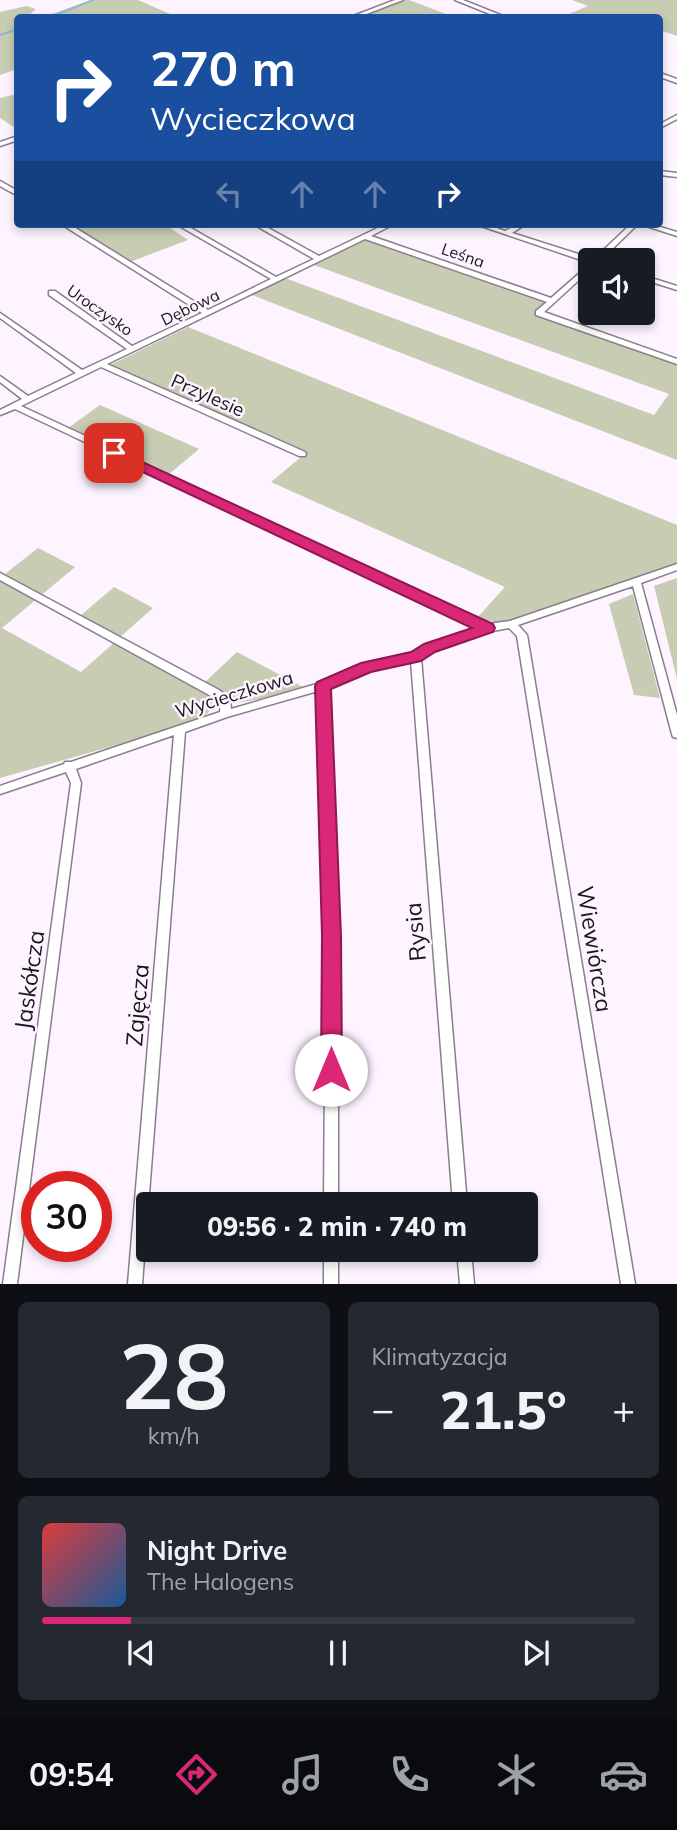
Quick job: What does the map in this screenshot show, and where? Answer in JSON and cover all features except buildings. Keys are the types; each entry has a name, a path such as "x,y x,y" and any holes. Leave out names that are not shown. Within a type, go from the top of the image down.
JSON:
{"street":[{"path":"360,14 400,0"},
{"path":"458,0 495,14"},
{"path":"70,228 208,313"},
{"path":"186,228 276,280"},
{"path":"263,228 319,259"},
{"name":"Dębowa","path":"0,413 383,228"},
{"path":"490,228 578,256"},
{"path":"506,233 515,228"},
{"path":"608,248 631,228"},
{"path":"657,228 677,234"},
{"name":"Leśna","path":"366,236 552,300"},
{"path":"578,277 539,313 677,362"},
{"path":"655,281 677,288"},
{"name":"Uroczysko","path":"52,293 133,350"},
{"path":"0,315 82,374"},
{"name":"Przylesie","path":"102,365 302,454"},
{"path":"0,378 28,400"},
{"path":"15,406 487,628"},
{"name":"Wycieczkowa","path":"0,790 225,714 323,686 367,667 416,656 429,648 487,628 511,624 677,567"},
{"path":"0,576 215,693 226,702 225,714"},
{"path":"636,581 677,734"},
{"name":"Wiewiórcza","path":"511,624 522,635 628,1284"},
{"name":"Rysia","path":"416,656 459,1192"},
{"path":"323,686 332,936 331,1192"},
{"name":"Zajęcza","path":"135,1284 180,729"},
{"name":"Jaskółcza","path":"10,1284 76,783 69,765"},
{"path":"331,1262 331,1284"},
{"path":"465,1262 467,1284"}],"green space":[{"path":"92,0 138,0 170,14 52,14"},
{"path":"409,0 446,14 367,14"},
{"path":"572,0 677,0 677,36 663,31 663,14 569,14 588,6"},
{"path":"26,6 36,9 30,14 14,14 14,70 0,75 0,12"},
{"path":"14,95 14,127 0,118 0,98"},
{"path":"75,228 170,228 188,240 130,262"},
{"path":"364,240 550,301 538,313 677,363 677,460 252,295 285,278 654,415 669,394 314,265"},
{"path":"188,327 677,525 677,565 502,623 476,619 505,587 271,482 306,453 108,366"},
{"path":"100,405 199,449 168,475 68,428"},
{"path":"38,548 75,567 2,628 81,672 116,641 211,696 211,709 207,714 177,728 0,778 0,571 5,574"},
{"path":"677,578 677,679 654,586"},
{"path":"114,587 153,608 120,637 80,616"},
{"path":"633,594 660,698 634,695 609,604"},
{"path":"237,652 303,687 273,697 236,703 204,683"}],"waterway":[{"path":"58,14 93,0"},
{"path":"0,35 14,30"}],"route":[{"path":"114,453 487,628 429,648 416,656 367,667 323,686 332,936 331,1070"}]}
